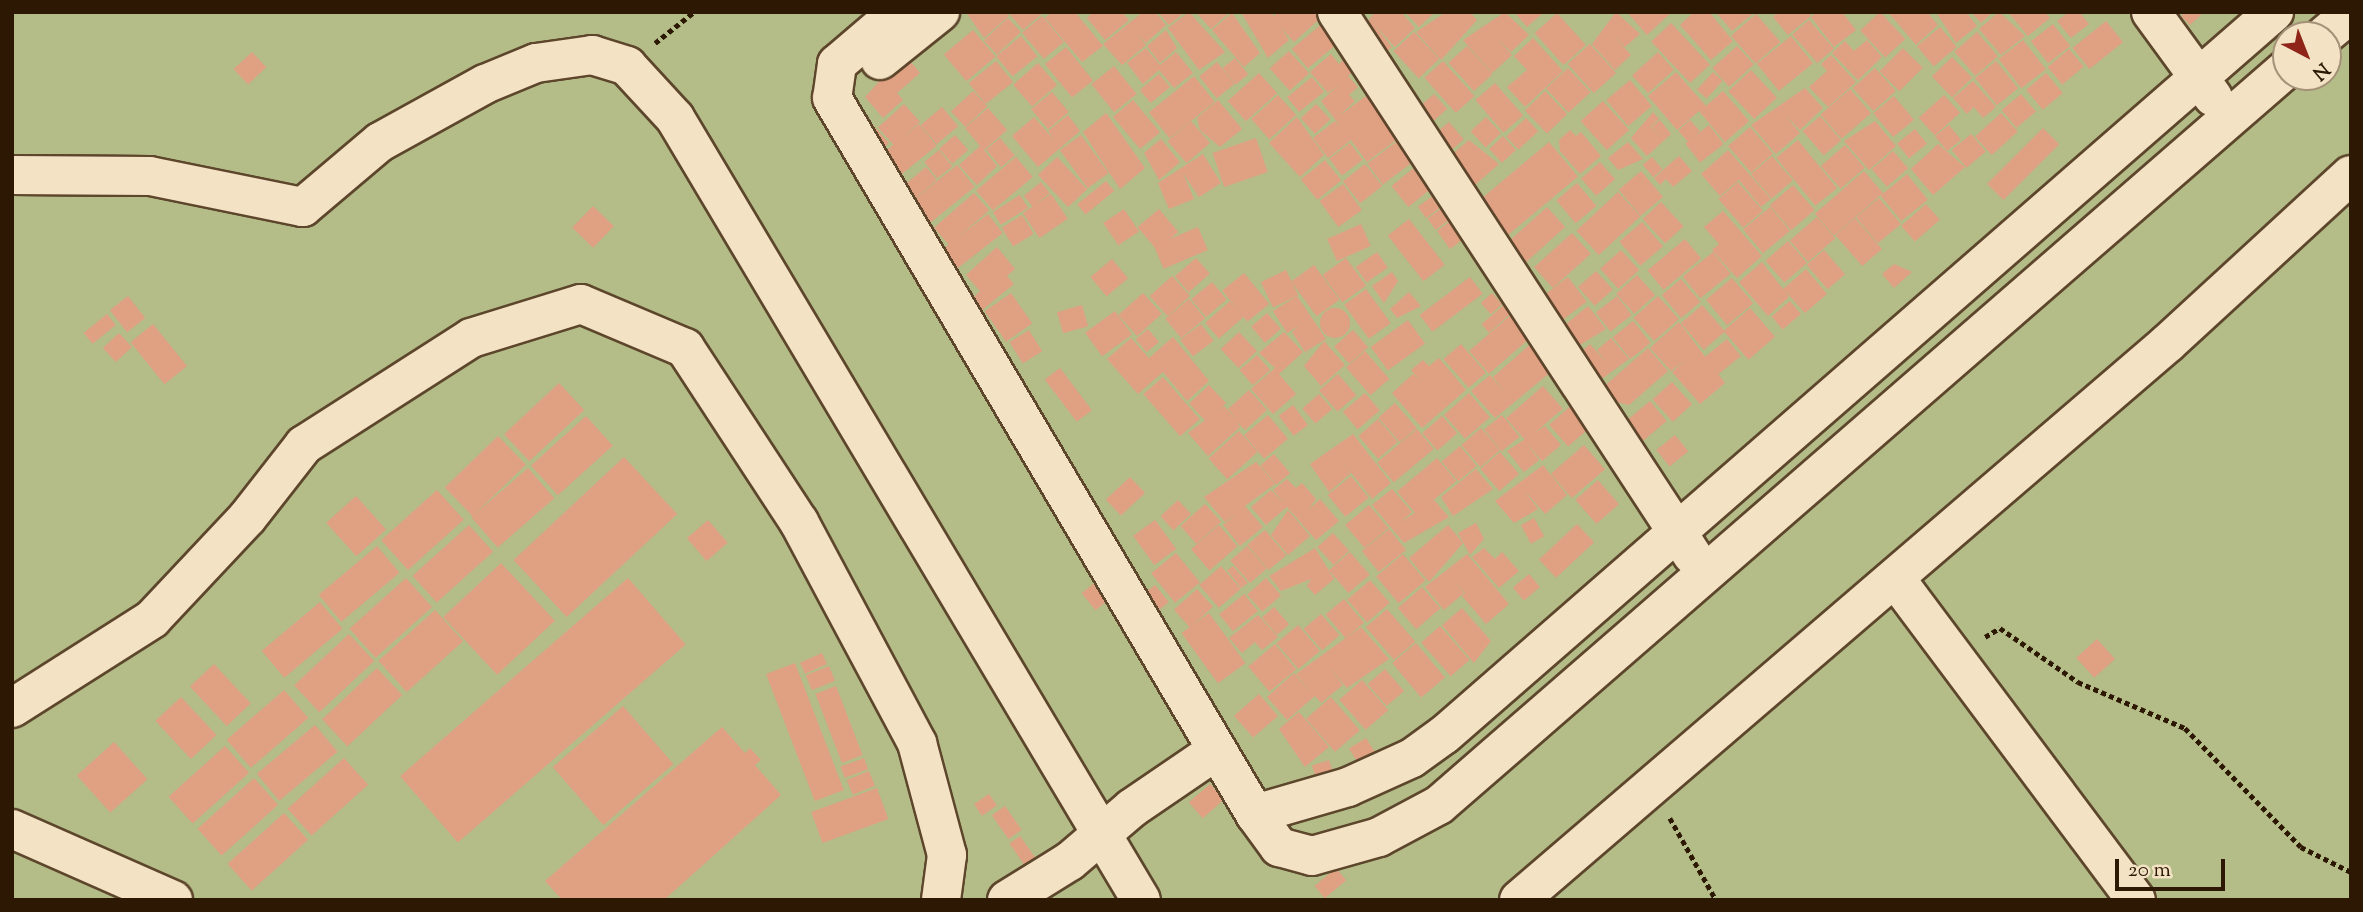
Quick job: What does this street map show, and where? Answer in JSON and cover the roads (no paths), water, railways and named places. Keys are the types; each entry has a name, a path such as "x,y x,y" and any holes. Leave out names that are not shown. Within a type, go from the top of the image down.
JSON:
{"street":[{"path":"898,12 837,64 832,98 1255,814 1279,846 1312,856 1412,822 1705,574 2272,81"},
{"path":"832,98 940,12"},
{"path":"1337,12 1705,574"},
{"path":"2151,12 2228,120"},
{"path":"1255,814 1311,800 1412,758 1678,534 2274,12"},
{"path":"12,175 150,176 303,207 380,142 485,83 536,63 592,55 627,66 675,118 1141,900"},
{"path":"1519,900 1895,578 2351,175"},
{"path":"12,708 152,619 247,518 304,445 471,338 581,304 685,348 799,522 917,743 947,855 941,900"},
{"path":"1895,578 2136,900"},
{"path":"1007,900 1104,835 1217,750"},
{"path":"12,829 173,900"}]}
